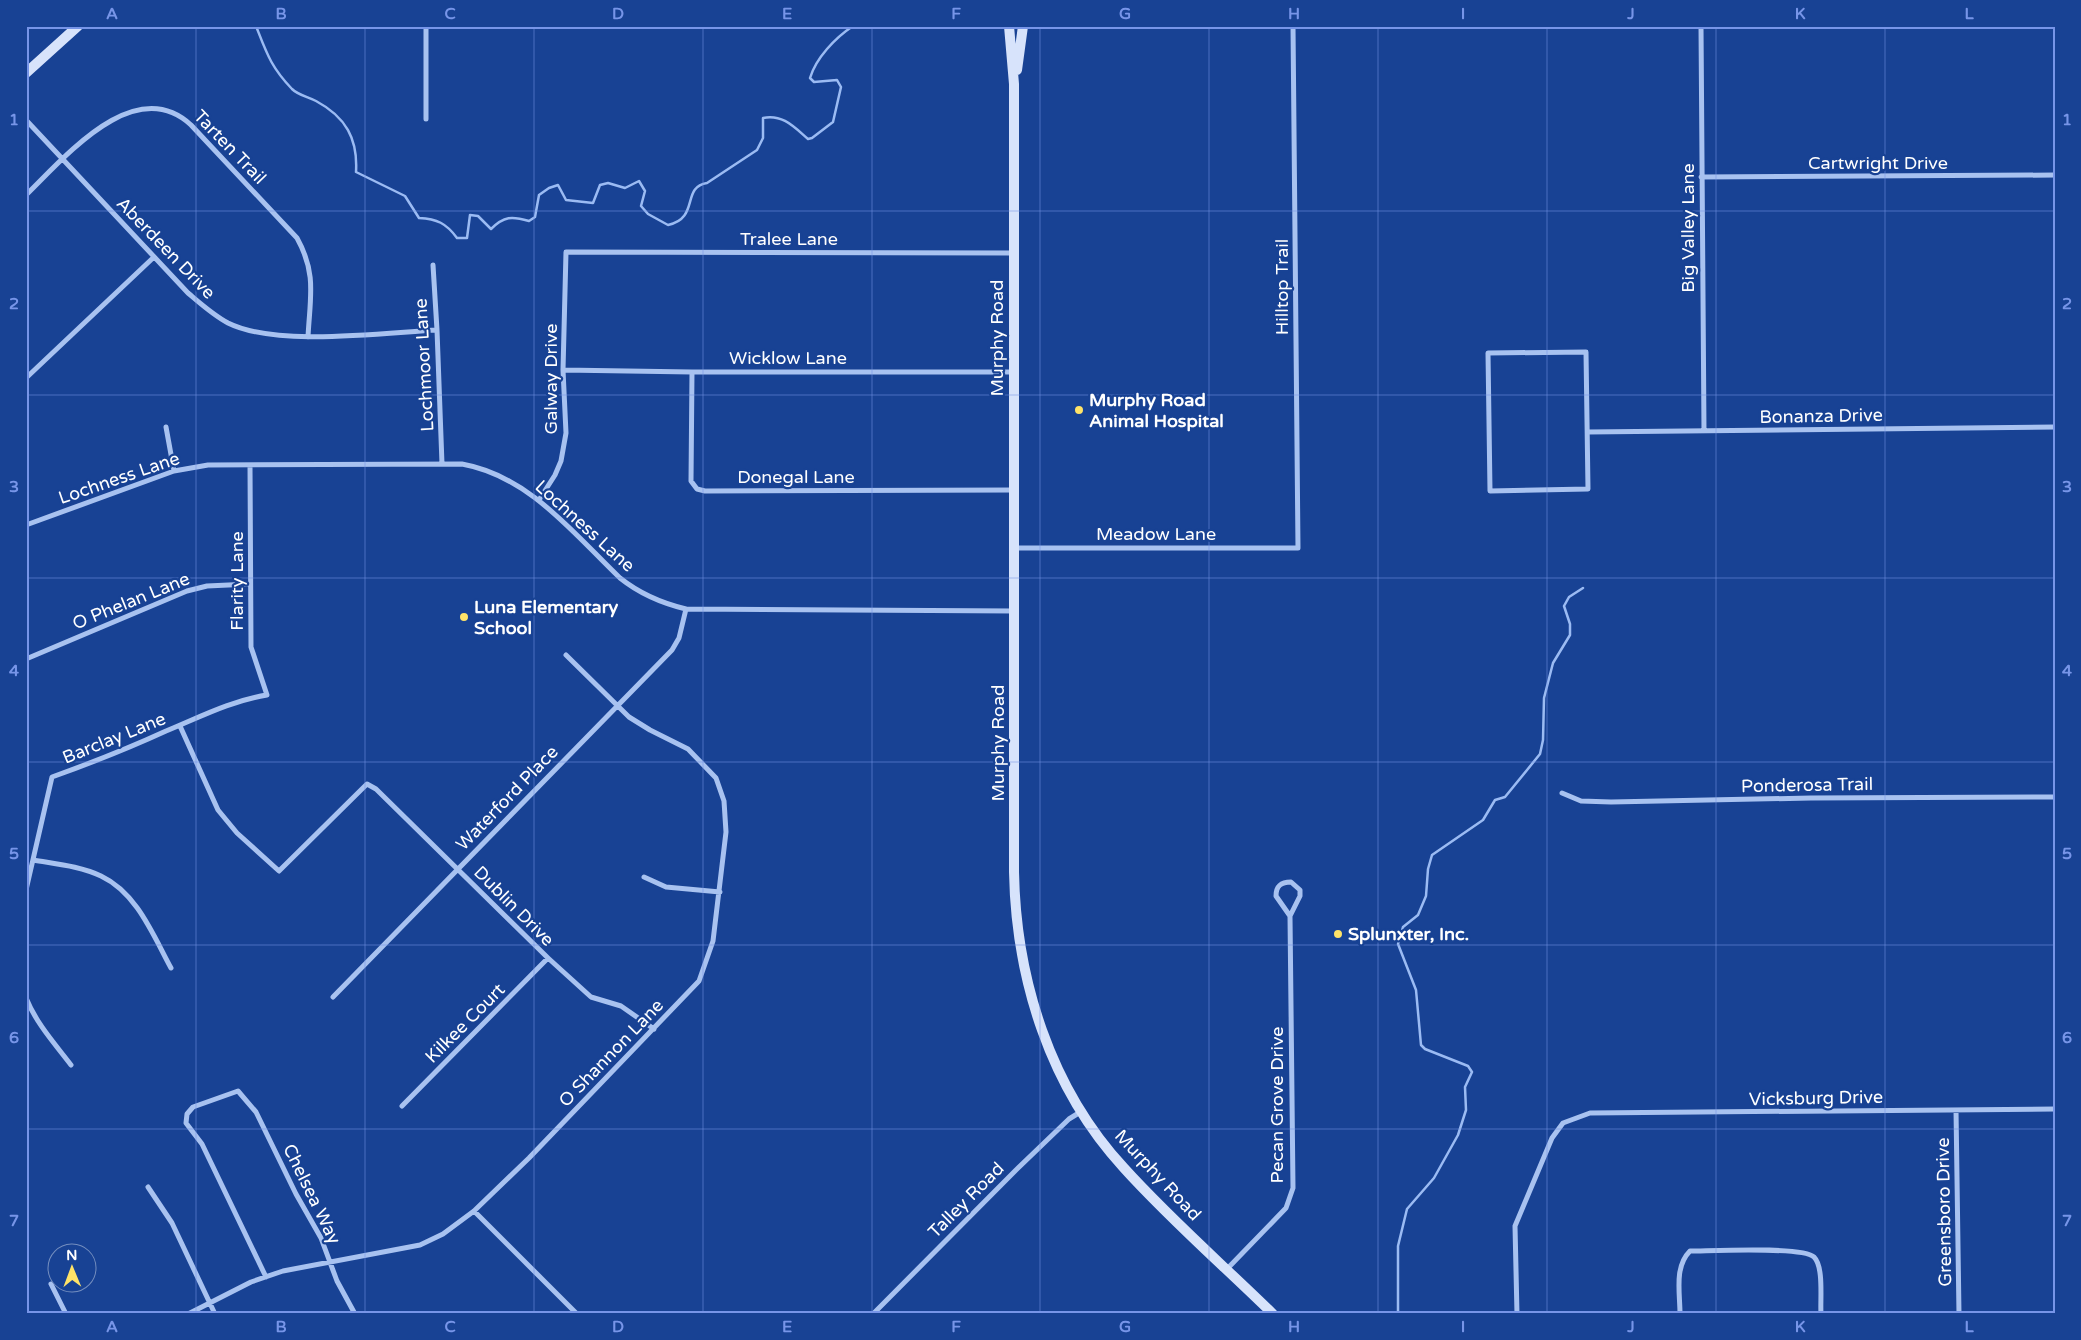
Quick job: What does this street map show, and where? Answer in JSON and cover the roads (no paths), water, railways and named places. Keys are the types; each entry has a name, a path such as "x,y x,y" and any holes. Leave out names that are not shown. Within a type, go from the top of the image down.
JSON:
{"main road":[{"path":"26,74 78,26"},
{"name":"Murphy Road","path":"1009,26 1014,84 1014,872 1019,945 1028,985 1043,1033 1062,1078 1082,1111 1123,1167 1272,1314"},
{"name":"Murphy Road","path":"1014,84 1023,26"}],"street":[{"path":"426,26 426,118"},
{"name":"Hilltop Trail","path":"1294,26 1298,548"},
{"name":"Big Valley Lane","path":"1701,26 1704,430"},
{"name":"Tarten Trail","path":"26,195 63,160 106,124 136,109 156,108 174,112 183,118 297,238 311,272 308,336"},
{"name":"Aberdeen Drive","path":"26,120 198,302 229,324 273,335 308,336 438,330"},
{"name":"Cartwright Drive","path":"1701,177 2055,175"},
{"name":"Tralee Lane","path":"566,252 1013,253"},
{"name":"Galway Drive","path":"539,500 556,476 565,447 566,399 563,370 566,252"},
{"path":"26,378 154,257"},
{"name":"Lochmoor Lane","path":"432,265 438,330 442,464"},
{"path":"1586,352 1588,432 1588,489 1490,491 1488,353 1586,352"},
{"name":"Wicklow Lane","path":"563,370 1014,372"},
{"name":"Donegal Lane","path":"692,372 692,481 697,489 705,491 1014,490"},
{"name":"Bonanza Drive","path":"1588,432 2055,427"},
{"path":"166,428 174,471"},
{"name":"Lochness Lane","path":"26,525 174,471 208,465 462,464 494,472 522,487 539,500 620,578 634,589 667,604 686,609 1014,611"},
{"name":"Flarity Lane","path":"250,465 251,647 267,695"},
{"name":"Meadow Lane","path":"1014,548 1298,548"},
{"name":"O Phelan Lane","path":"26,659 187,591 207,586 250,584"},
{"name":"Waterford Place","path":"333,997 672,650 678,638 686,609"},
{"name":"O Shannon Lane","path":"188,1314 251,1282 266,1277 329,1261 420,1245 443,1234 474,1211 529,1158 654,1030 703,974 713,940 726,832 724,801 716,778 688,749 629,717 566,655"},
{"name":"Barclay Lane","path":"26,890 52,777 102,759 180,726 221,706 242,699 267,695"},
{"name":"Dublin Drive","path":"180,726 218,810 237,833 279,871 367,784 376,790 548,958 591,997 621,1006 654,1030"},
{"name":"Ponderosa Trail","path":"1562,793 1581,801 1611,802 2055,797"},
{"path":"33,860 87,871 102,877 121,890 138,909 171,968"},
{"path":"644,877 666,887 720,892"},
{"name":"Pecan Grove Drive","path":"1227,1270 1286,1208 1293,1188 1290,916 1300,896 1300,890 1291,882 1283,882 1278,887 1276,896 1290,916"},
{"name":"Kilkee Court","path":"402,1106 548,958"},
{"path":"26,998 30,1008 47,1034 71,1065"},
{"name":"Chelsea Way","path":"266,1277 202,1144 186,1123 188,1111 193,1107 238,1091 256,1112 296,1194 321,1238 337,1281 356,1314"},
{"name":"Vicksburg Drive","path":"1518,1314 1515,1226 1552,1138 1563,1123 1579,1116 1590,1113 2055,1109"},
{"name":"Greensboro Drive","path":"1956,1110 1958,1314"},
{"name":"Talley Road","path":"873,1314 1056,1130 1082,1111"},
{"path":"148,1187 172,1222 215,1314"},
{"path":"474,1211 577,1314"},
{"path":"1680,1314 1680,1268 1684,1257 1690,1251 1747,1250 1803,1252 1813,1256 1818,1264 1821,1314"},
{"path":"55,1292 66,1314"}],"waterway":[{"path":"256,26 270,60 292,89 326,107 335,114 348,130 355,149 356,172 405,196 419,218 431,219 441,223 457,238 467,238 470,215 478,216 491,229 508,218 529,221 535,217 539,195 549,188 558,185 566,200 593,203 600,185 608,183 625,188 639,181 645,191 641,206 648,214 668,225 678,221 688,210 694,190 757,150 763,138 763,118 770,117 788,122 808,139 833,122 841,87 837,80 814,82 810,78 821,56 840,36 853,26"},
{"path":"1398,1314 1398,1246 1407,1209 1434,1178 1458,1135 1466,1110 1465,1087 1472,1072 1468,1066 1425,1049 1421,1045 1416,990 1398,944 1403,927 1418,915 1426,896 1428,869 1432,855 1483,820 1495,800 1505,797 1540,754 1543,740 1544,698 1553,663 1570,635 1570,624 1564,606 1569,597 1583,588"}],"place":[{"name":"Murphy Road Animal Hospital","path":"1079,410"},
{"name":"Luna Elementary School","path":"464,617"},
{"name":"Splunxter, Inc.","path":"1338,934"}]}
